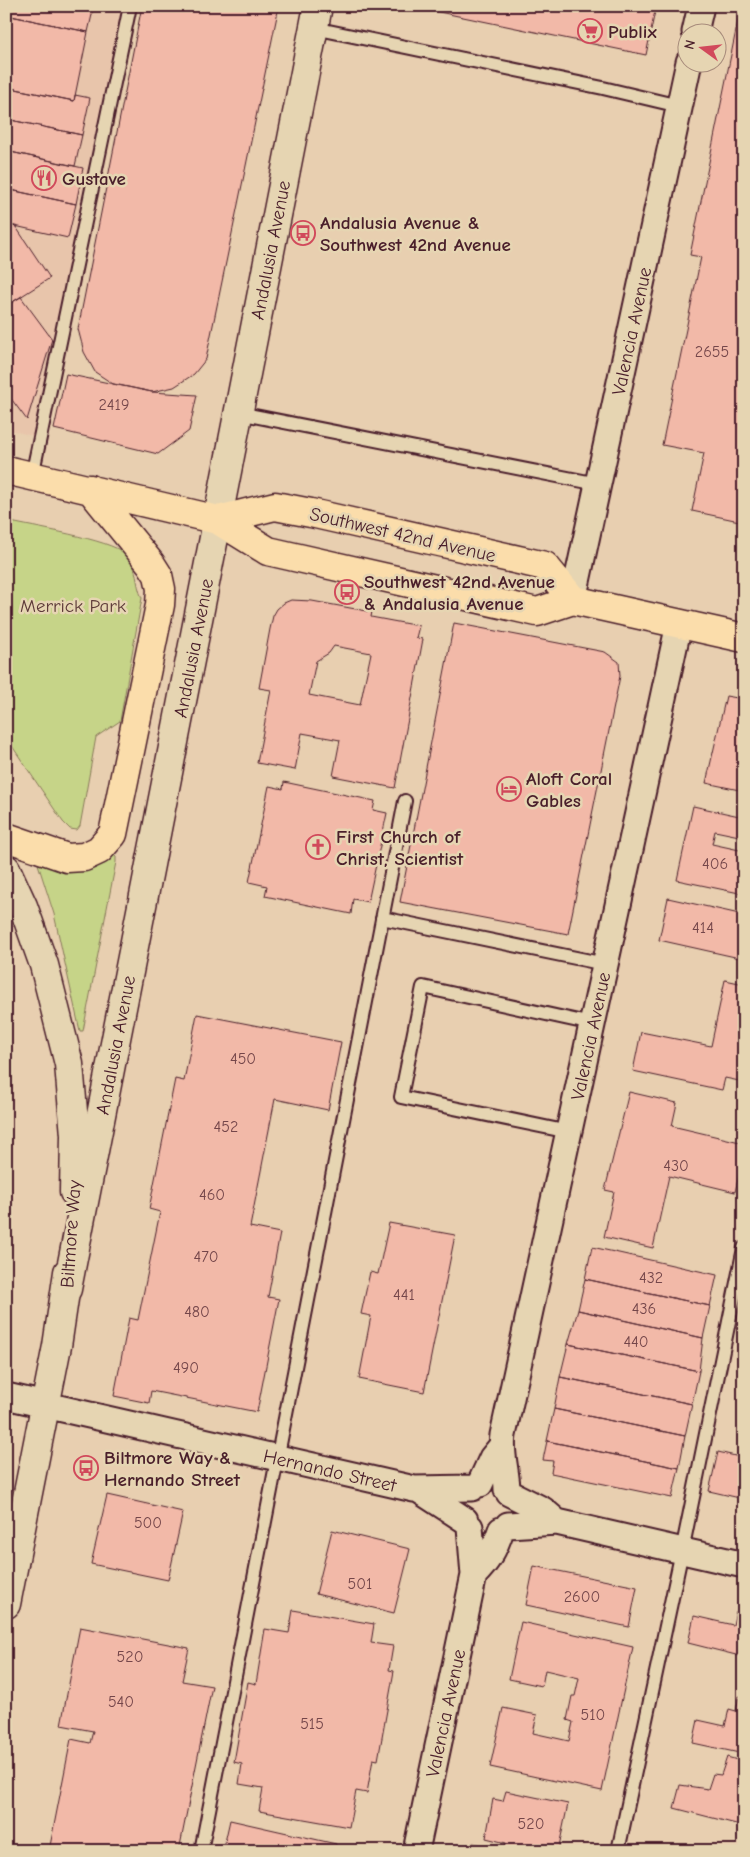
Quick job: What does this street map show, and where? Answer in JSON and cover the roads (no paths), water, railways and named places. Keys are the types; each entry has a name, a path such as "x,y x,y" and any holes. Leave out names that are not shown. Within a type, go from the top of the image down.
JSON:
{"main road":[{"name":"Southwest 42nd Avenue","path":"19,473 218,520 265,549 278,553 537,612 572,600 546,566 275,506 218,520"},
{"path":"6,837 67,858 84,857 99,850 113,834 160,605 161,589 158,576 151,564 90,489"},
{"path":"572,600 744,638"}],"street":[{"path":"697,22 700,6"},
{"name":"Andalusia Avenue","path":"67,1289 316,17"},
{"name":"Valencia Avenue","path":"572,600 687,72"},
{"name":"Valencia Avenue","path":"474,1575 484,1566 504,1527 512,1518 514,1510 508,1492 501,1447 679,624"},
{"name":"Biltmore Way","path":"6,869 23,906 44,965 69,1064 75,1135 74,1208 67,1289 6,1604"},
{"name":"Hernando Street","path":"6,1396 419,1490 468,1523"},
{"name":"Valencia Avenue","path":"416,1851 474,1575 468,1523 462,1511 463,1503 466,1494 476,1486 492,1458 501,1447"},
{"path":"476,1486 488,1482 496,1483 508,1492 543,1510 557,1522"},
{"name":"Hernando Street","path":"419,1490 476,1486"},
{"path":"468,1523 485,1534 494,1533 504,1527 557,1522 744,1565"}],"lane":[{"path":"19,473 43,427 130,6"},
{"path":"316,17 679,106"},
{"path":"239,413 598,484"},
{"path":"201,1851 405,801"},
{"path":"382,918 605,964"},
{"path":"569,1132 401,1098 423,987 592,1024"},
{"path":"618,1851 744,1248"}],"place":[{"name":"Publix","path":"590,31"},
{"name":"Gustave","path":"44,178"},
{"name":"Andalusia Avenue & Southwest 42nd Avenue","path":"303,233"},
{"name":"Southwest 42nd Avenue & Andalusia Avenue","path":"347,592"},
{"name":"Aloft Coral Gables","path":"509,789"},
{"name":"First Church of Christ, Scientist","path":"318,847"},
{"name":"Biltmore Way & Hernando Street","path":"86,1468"}],"park label":[{"name":"Merrick Park","path":"73,605"}]}
